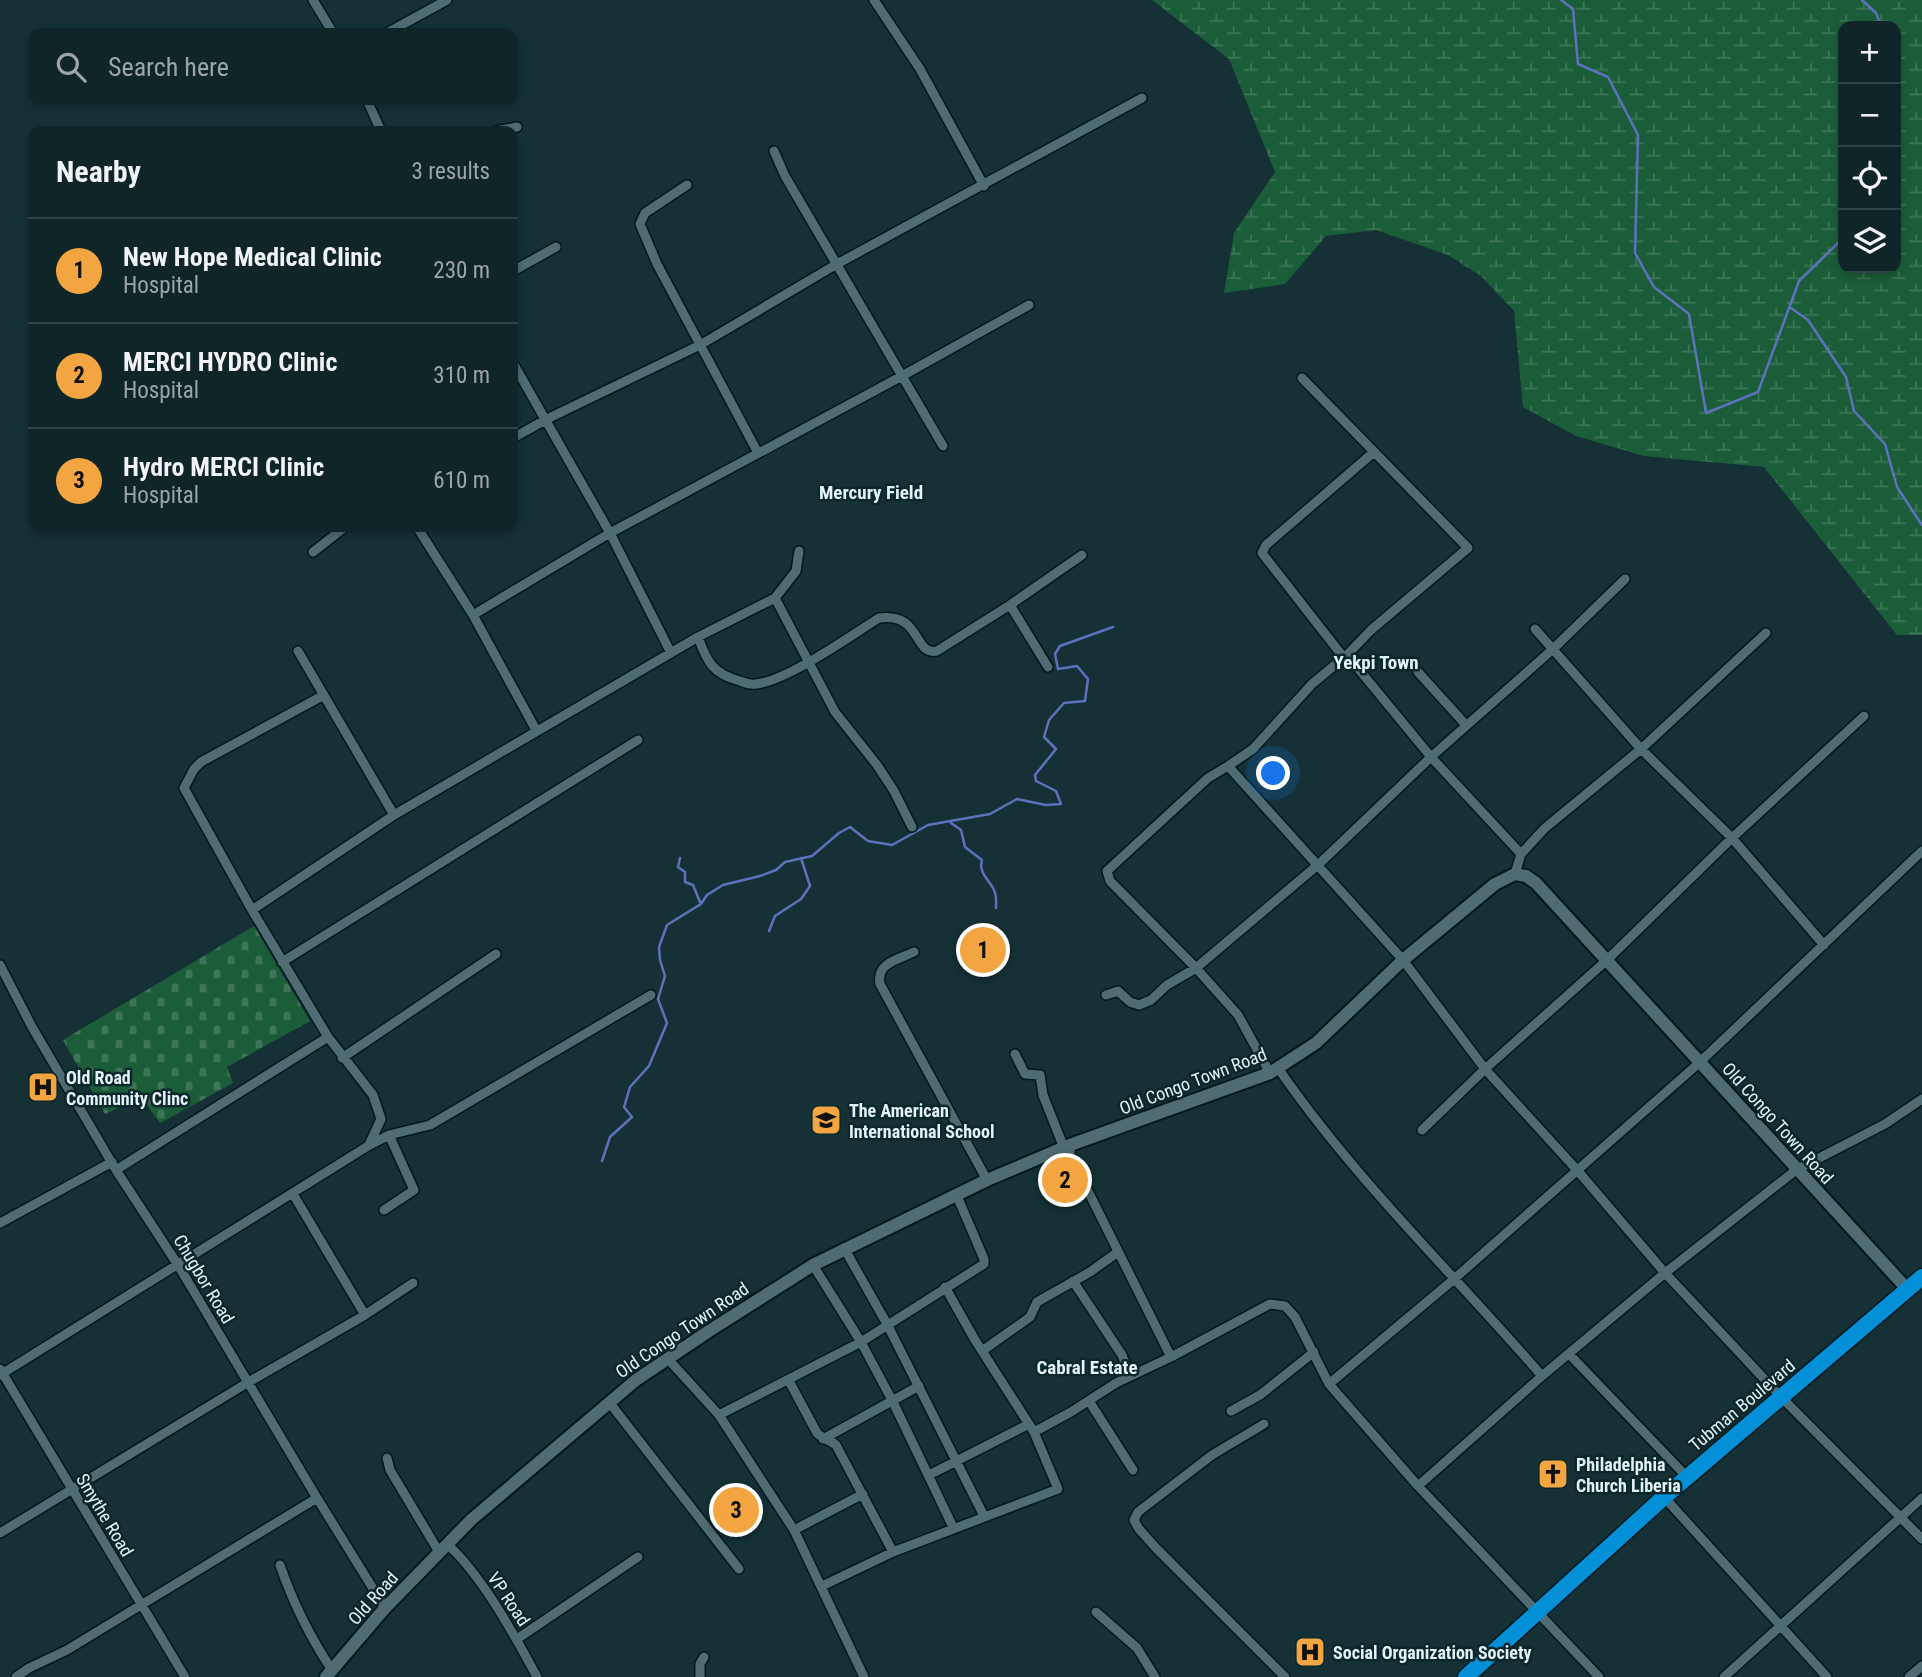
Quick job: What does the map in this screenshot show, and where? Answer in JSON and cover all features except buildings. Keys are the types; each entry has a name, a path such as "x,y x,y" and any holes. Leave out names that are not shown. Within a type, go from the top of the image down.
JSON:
{"highway":[{"name":"Tubman Boulevard","path":"1466,1677 1664,1497 1922,1278"}],"street":[{"path":"313,0 330,28"},
{"path":"396,28 447,0"},
{"path":"874,0 920,69 984,186"},
{"path":"518,435 700,345 837,264 1142,98"},
{"path":"369,105 379,126"},
{"path":"774,151 785,176 943,446"},
{"path":"687,185 645,213 640,224 657,264 758,453"},
{"path":"518,268 556,247"},
{"path":"473,615 610,533 902,376 1029,304"},
{"path":"518,371 610,533 671,653"},
{"path":"1302,378 1468,548 1312,684 1253,749 1208,778 1107,871 1110,881 1238,1015 1274,1070 1362,1178 1542,1376"},
{"path":"1374,452 1266,545 1262,553 1431,757 1521,854"},
{"path":"313,552 339,532"},
{"path":"420,532 473,615 536,730"},
{"path":"252,910 394,815 536,730 698,637 775,598 796,571 799,551"},
{"path":"698,637 706,659 716,670 729,678 754,685 773,680 809,661 879,618 892,616 906,622 925,650 930,653 937,652 1082,555"},
{"path":"1106,995 1118,991 1130,1002 1139,1005 1151,1000 1167,985 1196,968 1319,864 1431,757 1553,649 1625,579"},
{"path":"775,598 835,712 877,765 912,827"},
{"path":"1010,605 1048,667"},
{"path":"1535,629 1641,748 1732,838 1824,945"},
{"path":"1515,873 1521,854 1545,828 1641,748 1766,632"},
{"path":"298,651 394,815"},
{"path":"1418,672 1466,725"},
{"path":"324,695 201,762 184,788 282,962 328,1037 373,1095 381,1119 368,1146"},
{"path":"1422,1130 1485,1069 1607,960 1732,838 1864,716"},
{"path":"282,962 638,740"},
{"path":"1228,766 1403,960 1485,1069 1577,1170 1665,1273 1781,1397 1922,1539"},
{"path":"1329,1384 1453,1280 1699,1063 1922,851"},
{"name":"Old Congo Town Road","path":"443,1548 472,1519 636,1380 813,1265 987,1180 1067,1146 1274,1070 1316,1043 1403,960 1495,884 1515,873 1536,883 1908,1290"},
{"path":"914,952 882,968 879,975 880,985 987,1180"},
{"path":"342,1058 496,954"},
{"name":"Chugbor Road","path":"0,965 32,1027 114,1166 178,1265 386,1608"},
{"path":"1,1373 368,1146 388,1135 430,1125 651,995"},
{"path":"0,1223 114,1166 328,1037"},
{"path":"1016,1054 1025,1074 1040,1075 1043,1095 1070,1155 1171,1357"},
{"path":"1418,1486 1542,1376 1665,1273 1796,1170 1885,1124 1922,1100"},
{"path":"384,1210 414,1190 388,1135"},
{"path":"293,1194 365,1315"},
{"path":"719,1415 861,1342 984,1264 957,1196"},
{"path":"844,1248 887,1324 984,1516"},
{"path":"982,1351 1030,1317 1037,1302 1118,1252"},
{"path":"813,1265 861,1342 953,1527"},
{"path":"1073,1282 1122,1355 1130,1376"},
{"path":"0,1533 247,1382 365,1315 413,1283"},
{"path":"822,1586 953,1527 1058,1489 1031,1428 945,1287"},
{"path":"929,1475 1089,1401 1130,1376 1270,1304 1285,1306 1295,1317 1329,1384 1418,1486 1599,1677"},
{"path":"1231,1411 1260,1395 1314,1352"},
{"path":"1570,1355 1687,1477"},
{"path":"668,1359 719,1415 794,1530 864,1677"},
{"name":"Smythe Road","path":"1,1373 185,1677"},
{"path":"789,1381 823,1439"},
{"path":"823,1439 919,1387"},
{"path":"1089,1401 1133,1470"},
{"path":"609,1402 740,1569"},
{"path":"1264,1424 1212,1455 1138,1512 1134,1520 1156,1548 1286,1677"},
{"path":"823,1439 831,1440 836,1445 893,1552"},
{"name":"VP Road","path":"387,1458 390,1470 443,1548 462,1558 517,1639 537,1677"},
{"path":"794,1530 863,1494"},
{"path":"1664,1497 1828,1677"},
{"path":"16,1677 67,1650 317,1498"},
{"path":"1724,1677 1922,1498"},
{"name":"Old Road","path":"329,1674 443,1548"},
{"path":"517,1639 638,1557"},
{"path":"281,1565 289,1590 329,1674"},
{"path":"1096,1612 1137,1648 1154,1677"},
{"path":"700,1677 700,1664 704,1657"},
{"path":"1909,1677 1922,1666"}],"green space":[{"path":"1152,0 1922,0 1922,635 1897,635 1764,467 1644,456 1576,436 1523,407 1514,311 1481,276 1448,255 1376,230 1326,236 1285,284 1224,293 1234,233 1275,172 1229,59"},
{"path":"254,926 310,1021 227,1067 233,1083 160,1123 141,1097 105,1114 63,1040"}],"waterway":[{"path":"1561,0 1573,9 1578,64 1608,77 1638,135 1635,253 1654,287 1689,314 1706,413 1758,392 1799,281 1838,243"},
{"path":"1862,0 1876,13 1879,21"},
{"path":"1791,308 1808,320 1846,377 1854,411 1885,444 1897,487 1922,525"},
{"path":"602,1161 610,1137 632,1117 624,1107 630,1087 649,1066 667,1023 658,999 665,976 659,947 667,925 701,904 707,895 723,885 760,876 776,870 785,862 812,856 850,827 868,841 892,845 928,825 990,814 1017,799 1046,805 1061,804 1056,791 1036,781 1035,775 1056,749 1044,737 1049,720 1064,703 1085,701 1088,679 1077,666 1058,669 1055,654 1060,646 1113,627"},
{"path":"951,823 961,830 965,847 982,860 983,872 995,892 996,908"},
{"path":"680,858 678,867 685,872 685,882 693,885 700,902"},
{"path":"769,931 775,916 801,899 810,886 801,858"}],"place":[{"name":"New Hope Medical Clinic","path":"983,950"},
{"name":"Old Road Community Clinc","path":"43,1087"},
{"name":"The American International School","path":"826,1120"},
{"name":"MERCI HYDRO Clinic","path":"1065,1180"},
{"name":"Philadelphia Church Liberia","path":"1553,1474"},
{"name":"Hydro MERCI Clinic","path":"736,1510"},
{"name":"Social Organization Society","path":"1310,1652"}],"district":[{"name":"Mercury Field","path":"871,492"},
{"name":"Yekpi Town","path":"1376,662"},
{"name":"Cabral Estate","path":"1087,1367"}]}
